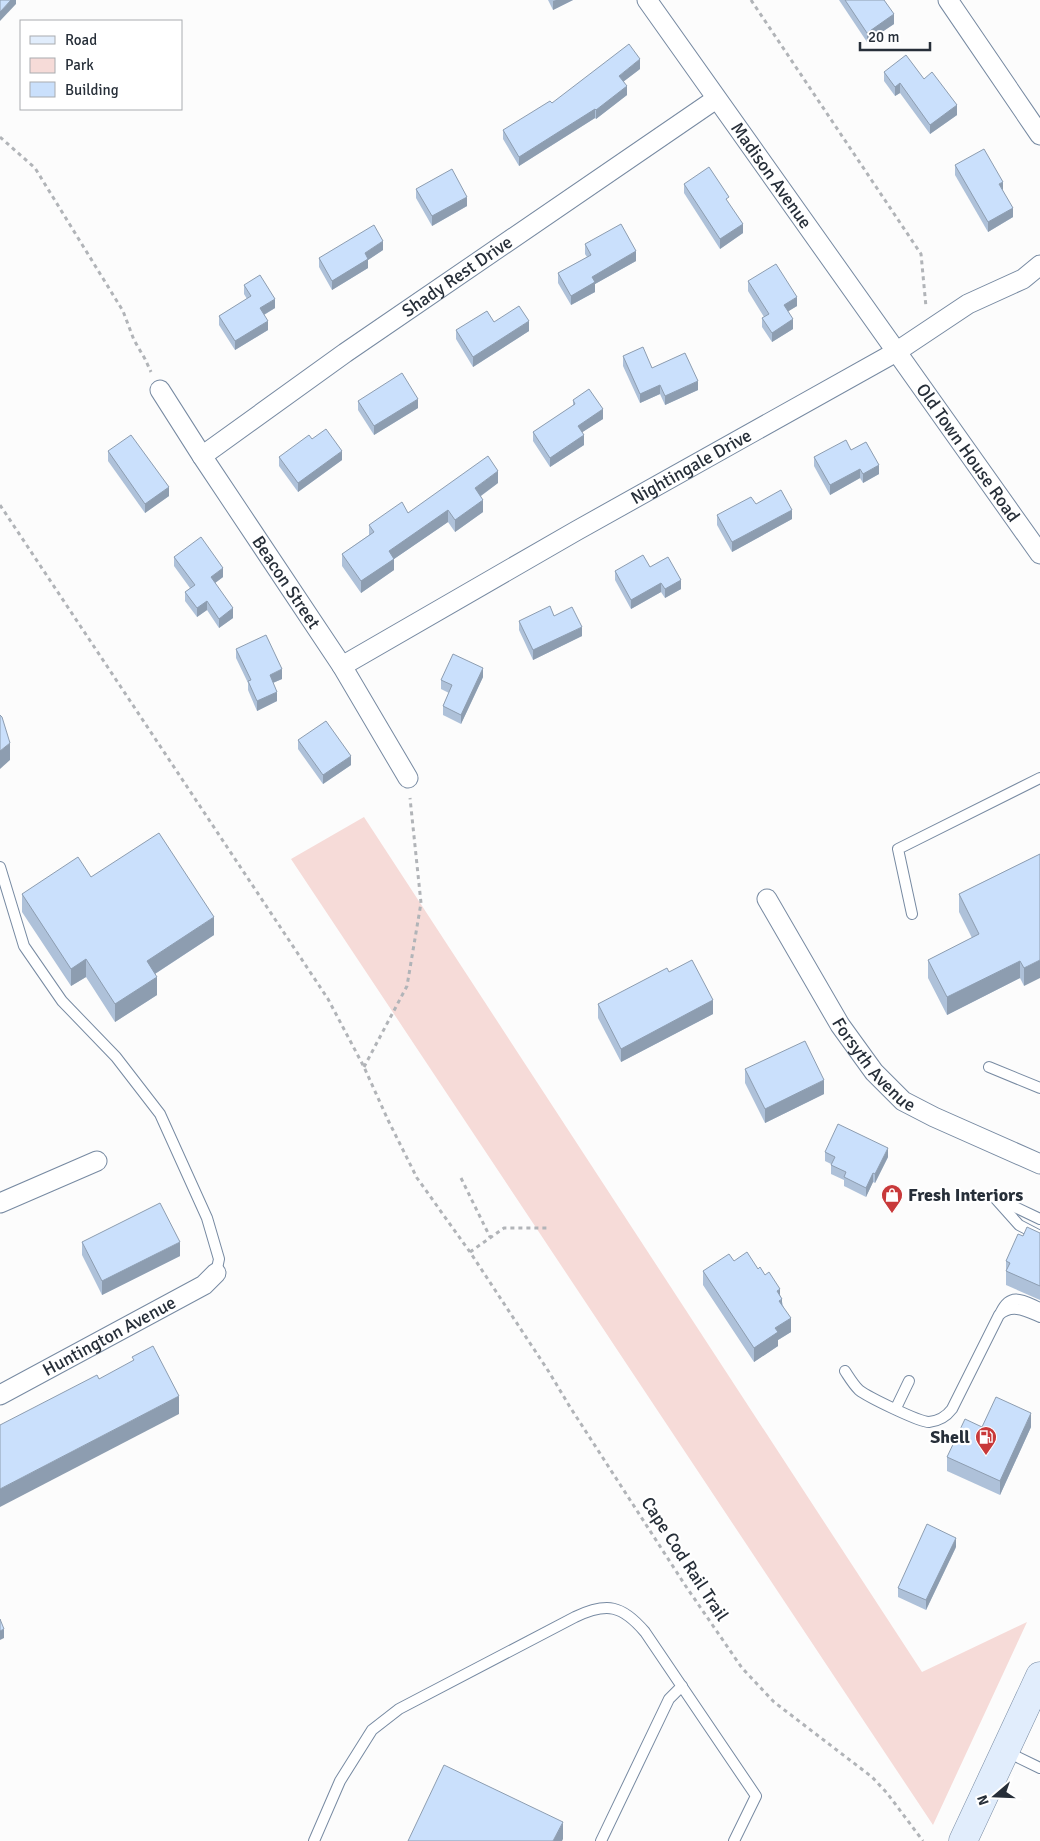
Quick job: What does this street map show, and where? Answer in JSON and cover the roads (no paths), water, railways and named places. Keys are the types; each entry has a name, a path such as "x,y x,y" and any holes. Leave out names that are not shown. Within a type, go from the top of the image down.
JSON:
{"main road":[{"path":"963,1841 1040,1676"}],"street":[{"name":"Madison Avenue","path":"647,0 896,352"},
{"path":"948,0 1040,135"},
{"name":"Shady Rest Drive","path":"202,456 345,353 716,99"},
{"name":"Nightingale Drive","path":"342,666 576,531 896,352 968,304 1023,279 1040,265"},
{"name":"Old Town House Road","path":"896,352 1040,554"},
{"name":"Beacon Street","path":"160,390 342,666 408,778"},
{"name":"Forsyth Avenue","path":"767,899 840,1025 874,1072 903,1102 1040,1164"},
{"path":"0,1203 97,1161"},
{"name":"Huntington Avenue","path":"0,1395 204,1285 216,1273"}],"lane":[{"path":"912,914 898,849 1040,778"},
{"path":"0,867 24,946 62,1000 116,1057 160,1114 207,1218 219,1259 216,1273"},
{"path":"989,1067 1040,1088"},
{"path":"1040,1219 994,1197 1019,1225 1040,1236"},
{"path":"845,1371 860,1391 921,1421 939,1420 947,1416 952,1409 1004,1305 1015,1299 1021,1299 1040,1308"},
{"path":"999,1315 1010,1309 1017,1308 1040,1317"},
{"path":"896,1408 909,1381"},
{"path":"314,1841 340,1781 372,1730 398,1709 586,1612 607,1607 616,1608 626,1613 645,1632 756,1796 734,1841"},
{"path":"601,1841 670,1699 682,1686"},
{"path":"1004,1751 1040,1768"}],"place":[{"name":"Fresh Interiors","path":"892,1214"},
{"name":"Shell","path":"986,1456"}]}
